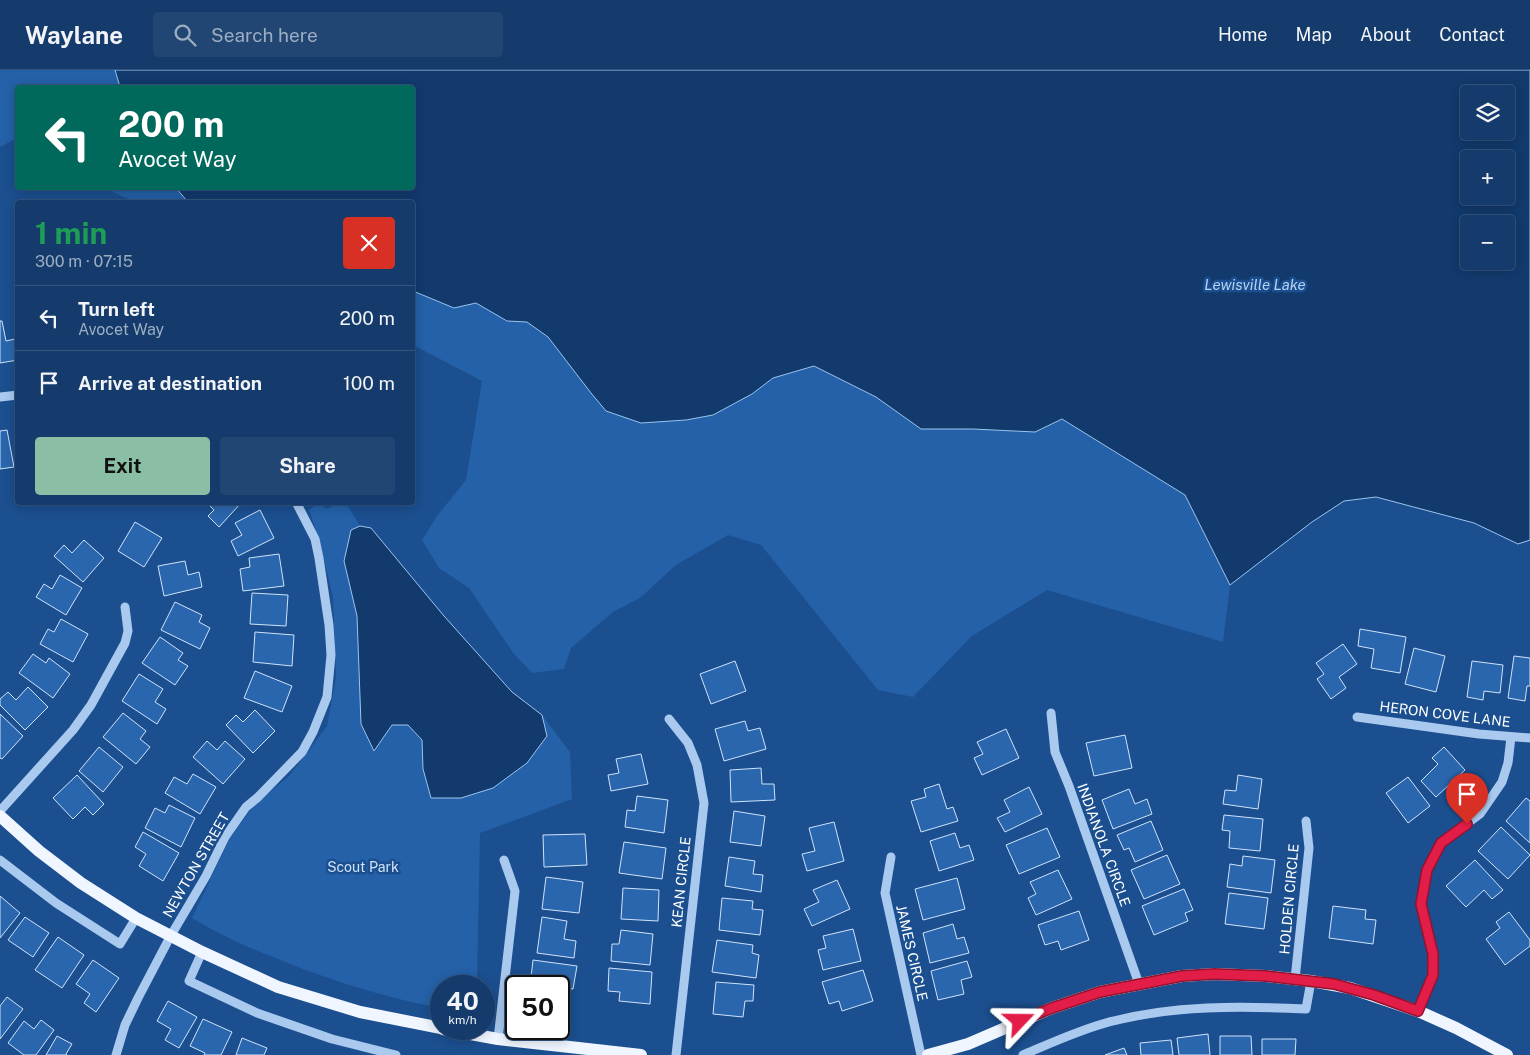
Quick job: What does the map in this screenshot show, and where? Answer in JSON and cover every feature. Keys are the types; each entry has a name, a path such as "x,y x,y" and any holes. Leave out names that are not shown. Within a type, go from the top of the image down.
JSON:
{"main road":[{"path":"0,816 46,856 81,883 170,937 278,987 360,1012 430,1027"},
{"path":"928,1055 968,1044 1052,1008 1100,992 1182,976 1214,974 1295,979 1350,988 1418,1011 1456,1028 1506,1055"},
{"path":"495,1038 641,1055"}],"street":[{"path":"0,397 15,394"},
{"name":"NEWTON STREET","path":"116,1055 125,1025 133,1007 170,937 206,876 225,837 246,807 264,792 302,752 313,732 327,696 331,655 329,625 319,558 315,539 298,505"},
{"path":"0,811 73,730 91,705 125,642 128,631 125,607"},
{"name":"INDIANOLA CIRCLE","path":"1051,714 1055,752 1069,786 1139,984"},
{"name":"HERON COVE LANE","path":"1357,717 1530,738"},
{"name":"KEAN CIRCLE","path":"669,719 688,743 697,765 704,803 676,1055"},
{"path":"1418,1011 1433,975 1433,954 1421,904 1427,870 1441,843 1480,814 1502,782 1508,763 1511,737"},
{"name":"HOLDEN CIRCLE","path":"1295,979 1309,848 1306,821"},
{"name":"JAMES CIRCLE","path":"891,857 885,893 922,1055"},
{"path":"0,860 56,904 120,944 136,918"},
{"path":"498,1039 515,891 504,860"},
{"path":"202,952 189,981 256,1013 332,1039 396,1055"},
{"path":"1023,1055 1072,1034 1109,1022 1151,1013 1210,1006 1306,1009 1311,981"}],"green space":[{"path":"0,70 115,70 119,85 15,85 15,142 13,140 0,147"},
{"path":"109,190 178,190 186,200 130,200"},
{"path":"415,292 454,308 476,303 507,321 527,322 548,337 606,410 641,423 686,420 713,415 752,394 773,378 814,366 876,397 921,429 1035,432 1062,419 1185,495 1230,585 1223,642 1047,590 972,636 913,697 878,690 761,545 728,535 676,565 640,598 613,612 571,648 564,669 532,673 514,654 469,588 439,568 422,540 437,516 466,480 482,381 415,346"},
{"name":"Scout Park","path":"315,505 321,505 327,509 335,505 347,505 360,526 371,528 444,616 512,692 542,715 570,752 572,799 480,833 477,975 430,975 430,1006 373,992 306,970 236,941 192,918 230,838 254,805 289,776 327,726 336,678 333,597 320,543 309,510"}],"water":[{"name":"Lewisville Lake","path":"115,70 1530,70 1530,540 1518,544 1474,523 1376,497 1344,501 1312,522 1230,585 1185,495 1062,419 1035,432 921,429 876,397 814,366 773,378 752,394 713,415 686,420 641,423 606,411 548,337 527,322 507,321 476,303 454,308 415,292 415,200 186,200 178,190 415,190 415,85 119,85"},
{"path":"360,526 371,528 444,616 512,692 542,715 547,736 527,763 493,788 461,798 431,798 423,769 422,740 408,725 392,725 374,751 361,724 357,616 344,561 351,530"}],"building":[{"path":"0,321 2,321 6,341 15,339 15,360 0,363"},
{"path":"7,430 14,467 0,469 0,431"},
{"path":"209,505 239,505 219,527 208,516 214,510"},
{"path":"260,510 274,538 238,556 231,541 242,535 235,523"},
{"path":"135,522 162,538 144,567 118,551"},
{"path":"84,540 104,558 83,582 54,556 64,545 72,553"},
{"path":"279,554 284,586 243,591 240,569 250,567 249,558"},
{"path":"185,561 188,575 199,572 202,587 164,596 158,566"},
{"path":"60,575 82,588 66,615 36,597 44,584 52,589"},
{"path":"252,593 288,595 286,626 250,624"},
{"path":"175,602 202,615 199,622 210,628 200,649 161,630"},
{"path":"61,619 88,634 73,662 40,644 48,629 54,632"},
{"path":"1360,629 1406,637 1400,673 1371,668 1374,649 1358,646"},
{"path":"255,632 294,635 292,666 253,662"},
{"path":"160,637 183,653 178,660 188,666 175,685 142,663"},
{"path":"1343,644 1357,664 1339,677 1346,688 1331,699 1317,679 1324,674 1316,663"},
{"path":"1414,648 1445,656 1436,692 1405,684"},
{"path":"33,654 46,663 49,658 70,674 53,698 19,673"},
{"path":"1514,656 1530,658 1530,686 1527,686 1525,701 1508,698"},
{"path":"735,661 746,691 711,704 700,674"},
{"path":"1472,661 1503,665 1500,693 1484,691 1483,700 1467,697"},
{"path":"255,671 292,686 282,712 244,698"},
{"path":"139,674 163,689 155,702 166,709 157,724 122,701"},
{"path":"28,687 48,707 25,730 0,705 0,699 8,692 16,700"},
{"path":"255,710 275,731 253,753 226,725 236,715 243,722"},
{"path":"123,713 146,731 140,739 150,747 136,764 103,737"},
{"path":"0,714 23,736 2,759 0,758"},
{"path":"745,721 748,731 760,728 766,749 724,761 715,729"},
{"path":"1006,729 1019,758 982,775 974,758 983,754 977,742"},
{"path":"1125,735 1132,768 1094,776 1086,743"},
{"path":"207,741 217,750 225,741 245,759 223,784 193,757"},
{"path":"99,747 123,767 103,792 79,771"},
{"path":"1444,747 1465,770 1436,797 1421,781 1438,764 1432,758"},
{"path":"641,754 648,784 611,791 608,775 619,773 616,759"},
{"path":"761,768 762,784 774,784 775,800 731,802 730,770"},
{"path":"193,774 216,787 200,814 165,793 174,777 187,784"},
{"path":"77,775 104,804 93,815 85,807 73,819 53,798"},
{"path":"1238,775 1262,779 1258,809 1223,804 1225,790 1236,791"},
{"path":"1408,777 1430,806 1408,823 1386,793"},
{"path":"939,784 947,809 953,807 958,821 921,832 911,801 926,797 924,789"},
{"path":"1029,787 1042,814 1005,832 997,818 1010,812 1004,800"},
{"path":"1129,789 1135,804 1147,799 1152,814 1113,829 1102,800"},
{"path":"637,796 668,800 664,833 625,827 627,810 635,811"},
{"path":"1526,798 1530,801 1530,843 1506,821"},
{"path":"169,805 195,818 181,847 145,828 155,808 165,813"},
{"path":"734,811 765,816 761,846 730,842"},
{"path":"1224,815 1263,819 1260,851 1229,848 1230,831 1222,830"},
{"path":"1151,821 1163,850 1135,862 1129,848 1124,850 1117,835"},
{"path":"834,822 844,861 807,871 802,854 815,851 809,828"},
{"path":"1501,827 1530,855 1508,879 1478,851"},
{"path":"1047,828 1060,857 1019,874 1006,845"},
{"path":"143,832 179,853 163,881 139,866 146,854 135,847"},
{"path":"955,833 960,848 969,845 974,860 939,871 930,841"},
{"path":"585,834 587,865 544,867 543,835"},
{"path":"624,842 666,848 662,879 619,873"},
{"path":"1167,855 1180,884 1144,899 1131,870"},
{"path":"1243,856 1275,860 1271,893 1227,887 1230,864 1242,866"},
{"path":"729,857 755,861 753,874 763,875 761,892 725,886"},
{"path":"1475,860 1503,890 1492,899 1484,890 1466,907 1446,886"},
{"path":"1058,870 1072,899 1036,915 1028,898 1036,894 1030,882"},
{"path":"546,877 583,882 579,913 542,909"},
{"path":"957,878 965,909 923,920 915,889"},
{"path":"837,880 850,909 812,926 804,909 819,902 813,890"},
{"path":"623,888 659,890 658,921 621,919"},
{"path":"1184,889 1193,910 1185,913 1188,921 1154,935 1142,906"},
{"path":"1229,893 1268,898 1264,929 1225,924"},
{"path":"0,896 20,913 0,938"},
{"path":"722,898 753,901 752,909 763,910 760,935 719,930"},
{"path":"1333,906 1366,910 1365,919 1376,920 1373,944 1329,938"},
{"path":"1079,911 1089,940 1061,950 1058,941 1045,945 1038,925"},
{"path":"1509,912 1530,940 1530,946 1505,965 1486,939 1500,928 1496,922"},
{"path":"25,917 49,933 33,957 8,940"},
{"path":"542,917 567,921 564,939 576,941 574,958 537,953"},
{"path":"953,924 957,939 964,937 969,953 930,963 923,933"},
{"path":"853,929 861,961 823,970 818,950 826,948 823,936"},
{"path":"621,930 653,934 650,965 611,961 612,944 619,944"},
{"path":"58,937 84,955 62,988 35,970"},
{"path":"717,940 753,945 752,953 759,955 756,978 712,972"},
{"path":"93,960 119,978 96,1012 84,1003 90,994 76,984"},
{"path":"533,960 577,966 573,989 570,988 570,975 531,975"},
{"path":"967,961 972,977 961,980 964,994 938,1000 931,971"},
{"path":"609,968 652,972 650,1004 619,1001 620,992 608,991"},
{"path":"863,970 873,1001 842,1011 839,1001 829,1004 822,982"},
{"path":"716,982 754,985 753,1001 745,1001 743,1017 713,1014"},
{"path":"7,997 23,1009 0,1039 0,1006"},
{"path":"168,1001 197,1017 179,1048 165,1040 171,1029 157,1021"},
{"path":"203,1019 232,1032 221,1055 204,1055 205,1053 190,1046"},
{"path":"41,1020 54,1030 36,1055 24,1055 8,1043 24,1021 34,1029"},
{"path":"1208,1034 1210,1055 1179,1055 1177,1038"},
{"path":"57,1036 72,1044 67,1055 46,1055"},
{"path":"1220,1036 1251,1036 1252,1055 1220,1055"},
{"path":"242,1038 267,1048 264,1055 236,1055"},
{"path":"1262,1039 1296,1039 1295,1055 1262,1055"},
{"path":"1171,1040 1173,1055 1141,1055 1140,1043"},
{"path":"1124,1048 1127,1055 1105,1055"}],"route":[{"path":"1020,1021 1100,992 1182,976 1214,974 1266,976 1334,984 1374,995 1418,1011 1433,975 1433,954 1421,904 1427,870 1441,843 1467,824"}]}
